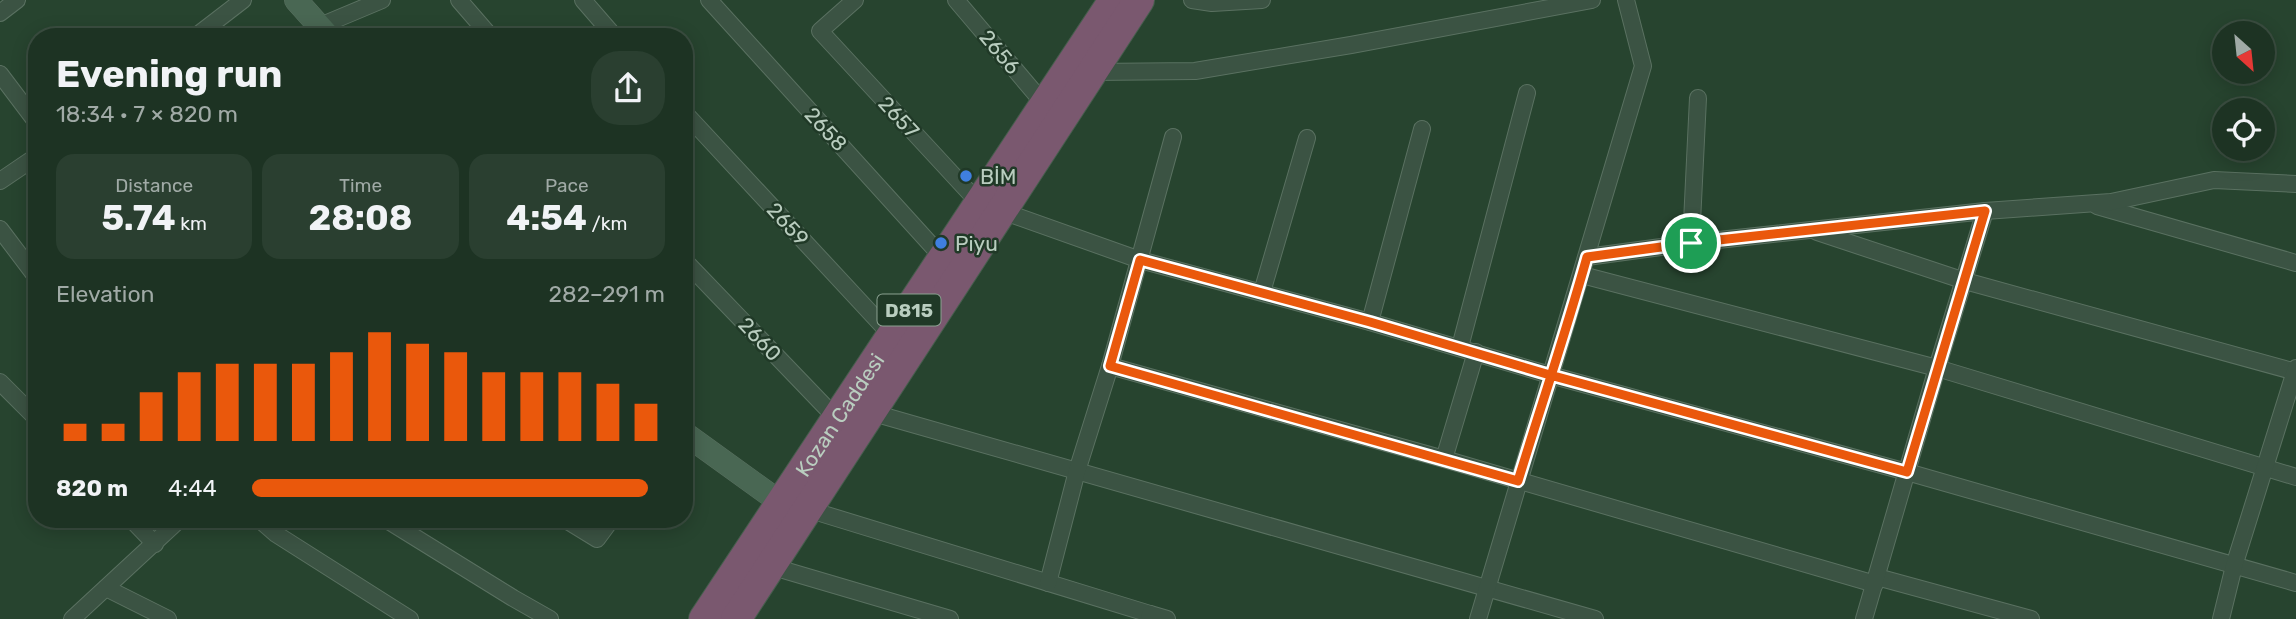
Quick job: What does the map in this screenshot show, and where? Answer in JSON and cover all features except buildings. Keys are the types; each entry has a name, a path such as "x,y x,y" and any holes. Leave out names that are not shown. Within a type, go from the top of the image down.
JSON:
{"highway":[{"name":"Kozan Caddesi","path":"704,619 870,412 990,207 1045,105 1114,0"},
{"name":"Kozan Caddesi","path":"736,619 770,566 794,506 836,418 943,258 990,207 1092,72 1139,0"}],"main road":[{"path":"296,0 321,28"},
{"path":"693,439 794,506"}],"street":[{"path":"0,13 17,0"},
{"path":"207,28 243,0"},
{"path":"332,28 382,0"},
{"path":"459,0 483,28"},
{"path":"583,0 607,28"},
{"name":"2658","path":"709,0 943,258"},
{"name":"2657","path":"855,0 820,31 990,207"},
{"name":"2656","path":"956,0 1045,105"},
{"path":"1192,0 1212,3 1262,0"},
{"path":"1092,72 1195,71 1591,0"},
{"path":"1478,619 1643,66 1626,0"},
{"path":"0,74 28,111"},
{"path":"1460,347 1527,93"},
{"path":"1691,243 1698,99"},
{"name":"2659","path":"693,122 892,336"},
{"path":"1370,322 1422,129"},
{"path":"1048,583 1077,471 1110,366 1173,137"},
{"path":"1262,292 1307,138"},
{"path":"0,181 28,162"},
{"path":"1587,257 1985,211 2111,202 2214,180 2296,184"},
{"path":"2088,203 2296,263"},
{"path":"990,207 1140,260 1460,347 1550,375 1907,472 2296,583"},
{"path":"1864,619 1985,211"},
{"path":"0,229 28,266"},
{"path":"1811,230 1965,282 2296,370 2234,566 2221,619"},
{"name":"2660","path":"693,269 836,418"},
{"path":"1582,275 1937,368 2296,477"},
{"path":"1444,459 1476,352"},
{"path":"1110,366 1876,580 2031,619"},
{"path":"0,382 28,410"},
{"path":"870,412 1595,619"},
{"path":"794,506 1150,617 1167,619"},
{"path":"140,528 155,544"},
{"path":"72,619 171,528"},
{"path":"269,528 410,619"},
{"path":"400,528 550,619"},
{"path":"579,528 597,539 605,528"},
{"path":"770,566 950,619"},
{"path":"106,588 168,619"}],"place":[{"name":"BİM","path":"966,176"},
{"name":"Piyu","path":"941,243"}],"route":[{"path":"1691,243 1587,257 1550,375 1518,481 1110,366 1140,260 1460,347 1550,375 1907,472 1985,211 1691,243"}]}
